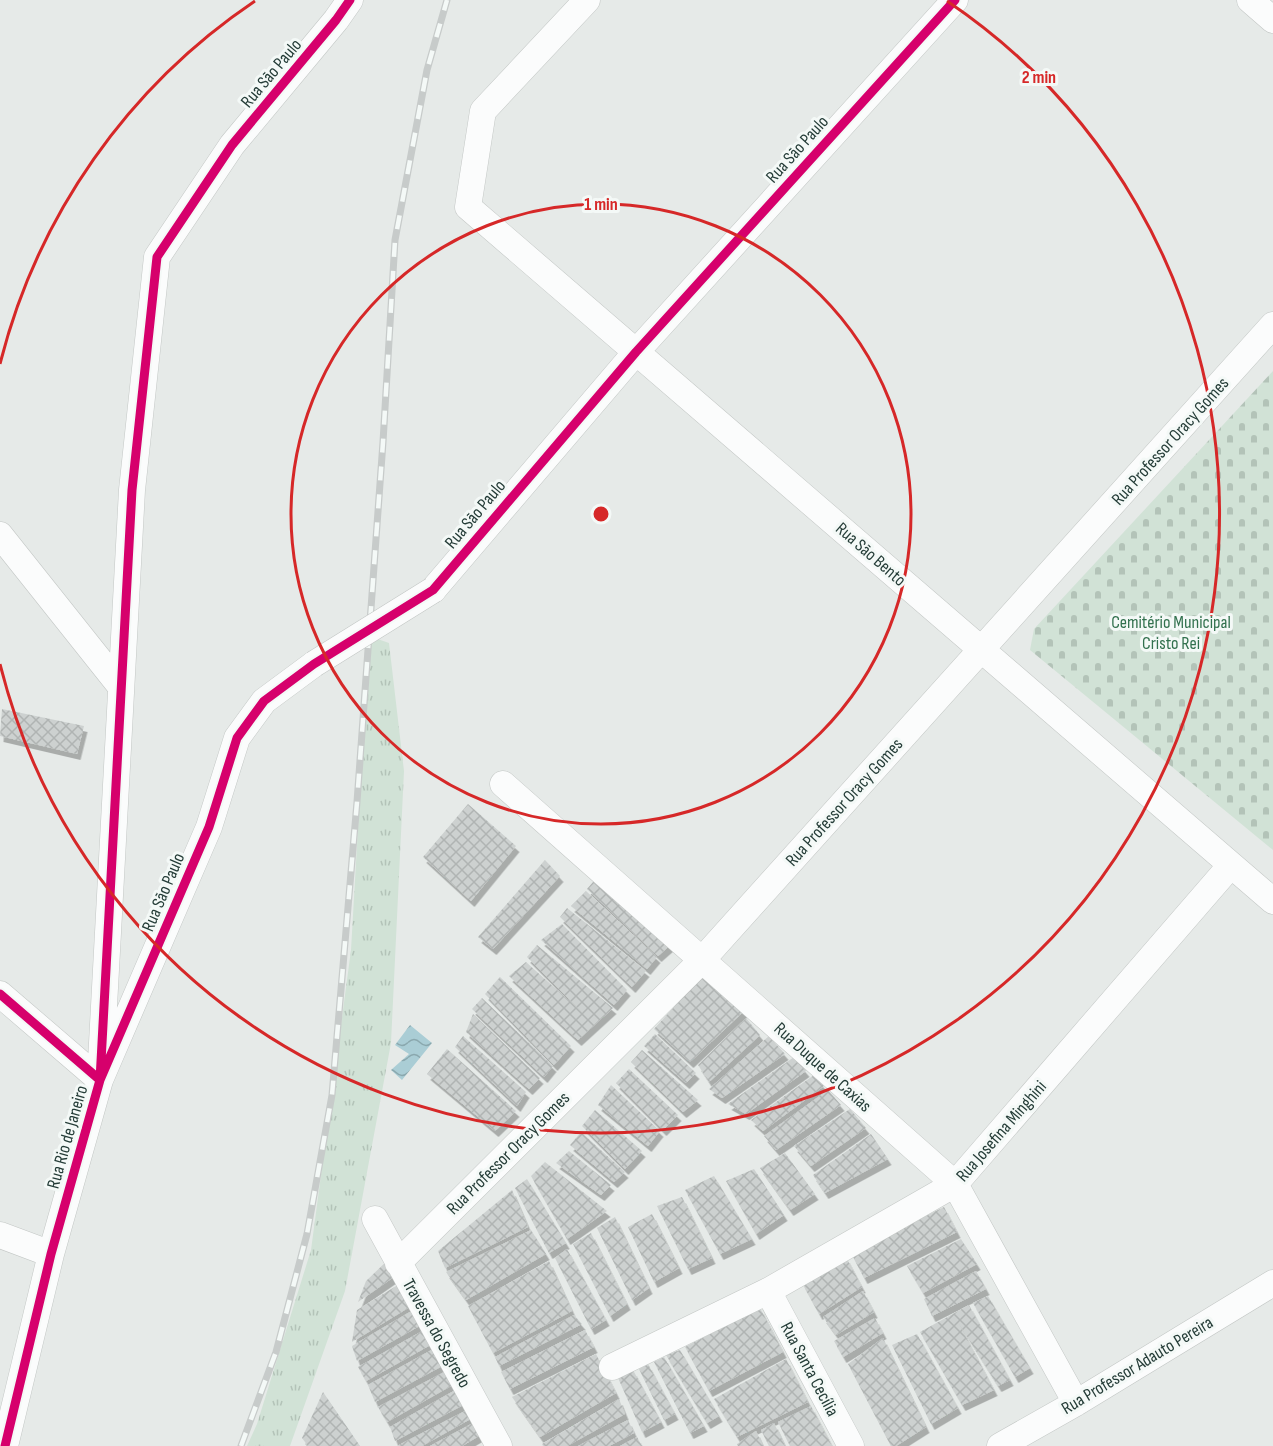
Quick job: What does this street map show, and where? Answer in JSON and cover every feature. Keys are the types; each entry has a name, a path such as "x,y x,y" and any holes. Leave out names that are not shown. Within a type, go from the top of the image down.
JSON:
{"street":[{"name":"Rua São Paulo","path":"122,687 132,490 157,257 232,146 350,0"},
{"name":"Rua São Bento","path":"587,0 483,111 468,207 1273,902"},
{"name":"Rua São Paulo","path":"100,1080 209,827 237,738 264,701 314,664 433,590 636,352 955,0"},
{"path":"1251,0 1273,20"},
{"name":"Rua Professor Oracy Gomes","path":"398,1263 702,960 1273,326"},
{"path":"0,535 122,687"},
{"name":"Rua Rio de Janeiro","path":"5,1446 51,1254 100,1080 122,687"},
{"name":"Rua Duque de Caxias","path":"502,784 955,1184 1076,1402"},
{"name":"Rua Josefina Minghini","path":"612,1367 768,1291 955,1184 1231,865"},
{"path":"0,994 100,1080"},
{"name":"Travessa do Segredo","path":"375,1219 499,1446"},
{"path":"0,1235 51,1254"},
{"name":"Rua Professor Adauto Pereira","path":"1000,1446 1273,1283"},
{"name":"Rua Santa Cecília","path":"768,1291 851,1446"}],"green space":[{"name":"Cemitério Municipal Cristo Rei","path":"1273,371 1273,850 1030,650 1034,629"},
{"path":"369,636 389,643 404,771 391,1043 345,1291 290,1446 247,1446 257,1424 311,1250 351,950"}],"water":[{"path":"410,1025 432,1043 402,1080 391,1070 409,1054 395,1045"}],"building":[{"path":"2,709 84,726 77,754 0,736"},
{"path":"468,804 516,846 471,901 423,857"},
{"path":"545,860 560,876 493,949 478,937"},
{"path":"598,876 675,941 658,956 587,889"},
{"path":"586,891 657,957 647,969 571,906"},
{"path":"567,908 646,971 632,987 560,917"},
{"path":"562,924 627,990 614,1005 541,940"},
{"path":"537,945 613,1008 578,1040 509,976 526,962 585,1015 527,957"},
{"path":"703,975 744,1011 690,1062 654,1029"},
{"path":"500,977 571,1046 554,1065 485,994"},
{"path":"482,998 553,1066 544,1077 472,1009"},
{"path":"473,1014 540,1078 529,1089 466,1032"},
{"path":"746,1018 760,1035 709,1082 698,1065"},
{"path":"655,1034 696,1073 686,1083 644,1046"},
{"path":"463,1036 526,1092 517,1106 455,1047"},
{"path":"769,1036 785,1054 722,1098 709,1089"},
{"path":"447,1049 516,1111 495,1131 427,1074"},
{"path":"642,1050 698,1100 683,1112 631,1062"},
{"path":"794,1057 806,1071 746,1114 728,1104"},
{"path":"629,1069 678,1115 663,1130 616,1083"},
{"path":"814,1075 824,1086 763,1131 751,1120"},
{"path":"611,1085 660,1131 648,1146 598,1105"},
{"path":"828,1090 841,1105 776,1150 764,1136"},
{"path":"850,1109 866,1128 811,1166 794,1146"},
{"path":"595,1110 642,1151 625,1169 582,1126"},
{"path":"581,1132 625,1172 614,1182 570,1145"},
{"path":"871,1134 888,1159 825,1193 813,1175"},
{"path":"569,1151 611,1185 601,1195 556,1163"},
{"path":"785,1153 815,1194 790,1210 760,1168"},
{"path":"545,1162 607,1211 567,1239 531,1176"},
{"path":"754,1169 784,1215 756,1234 726,1181"},
{"path":"714,1176 752,1239 720,1254 685,1190"},
{"path":"527,1179 566,1243 549,1253 515,1188"},
{"path":"512,1190 528,1227 445,1268 438,1251"},
{"path":"682,1197 712,1258 688,1269 657,1206"},
{"path":"944,1207 957,1232 864,1278 851,1253"},
{"path":"652,1214 679,1268 654,1282 628,1227"},
{"path":"615,1217 649,1288 632,1300 597,1228"},
{"path":"531,1230 546,1254 466,1300 446,1272"},
{"path":"591,1233 627,1304 610,1316 573,1244"},
{"path":"961,1239 977,1264 923,1293 907,1266"},
{"path":"567,1249 606,1320 591,1329 555,1258"},
{"path":"846,1257 862,1287 819,1314 802,1283"},
{"path":"390,1258 398,1274 358,1302 366,1281"},
{"path":"549,1261 572,1311 493,1353 468,1306"},
{"path":"976,1271 986,1289 932,1316 924,1299"},
{"path":"401,1283 413,1305 352,1342 357,1310"},
{"path":"863,1291 874,1312 836,1335 823,1317"},
{"path":"988,1296 1030,1368 1015,1377 973,1303"},
{"path":"969,1305 1010,1380 998,1386 958,1322 994,1390 962,1405 920,1332"},
{"path":"760,1308 783,1352 709,1391 685,1347"},
{"path":"415,1309 423,1324 357,1361 352,1346"},
{"path":"574,1315 582,1324 499,1366 495,1357"},
{"path":"875,1318 883,1333 843,1357 834,1341"},
{"path":"426,1329 434,1343 366,1381 358,1367"},
{"path":"585,1330 594,1347 510,1389 501,1372"},
{"path":"917,1334 958,1408 931,1424 892,1345"},
{"path":"883,1338 926,1427 896,1446 891,1446 848,1364"},
{"path":"437,1347 446,1364 375,1402 368,1385"},
{"path":"680,1350 719,1416 707,1423 666,1355"},
{"path":"596,1354 616,1393 540,1437 512,1397"},
{"path":"664,1357 704,1426 690,1433 654,1362"},
{"path":"786,1359 808,1402 737,1437 714,1399"},
{"path":"648,1364 675,1414 664,1420 639,1369"},
{"path":"450,1369 458,1382 387,1422 378,1407"},
{"path":"633,1370 661,1422 642,1432 618,1378"},
{"path":"459,1388 467,1403 395,1441 390,1427"},
{"path":"323,1392 360,1446 308,1446 302,1438"},
{"path":"619,1399 625,1414 567,1446 543,1446 542,1444"},
{"path":"811,1406 832,1446 790,1446 778,1422"},
{"path":"469,1409 474,1417 422,1446 397,1446"},
{"path":"628,1420 634,1433 609,1446 578,1446"},
{"path":"477,1421 484,1433 462,1446 430,1446"},
{"path":"774,1423 785,1446 769,1446 761,1430"},
{"path":"756,1431 763,1446 738,1446 737,1444"},
{"path":"637,1437 642,1446 620,1446"}],"railway":[{"path":"241,1446 276,1352 307,1234 332,1095 357,802 395,240 427,70 447,0"}],"cycle path":[{"path":"5,1446 51,1254 100,1080 132,490 157,257 232,145 350,0"},
{"path":"0,994 100,1080 209,827 237,738 264,701 314,664 433,590 636,352 955,0"}]}
